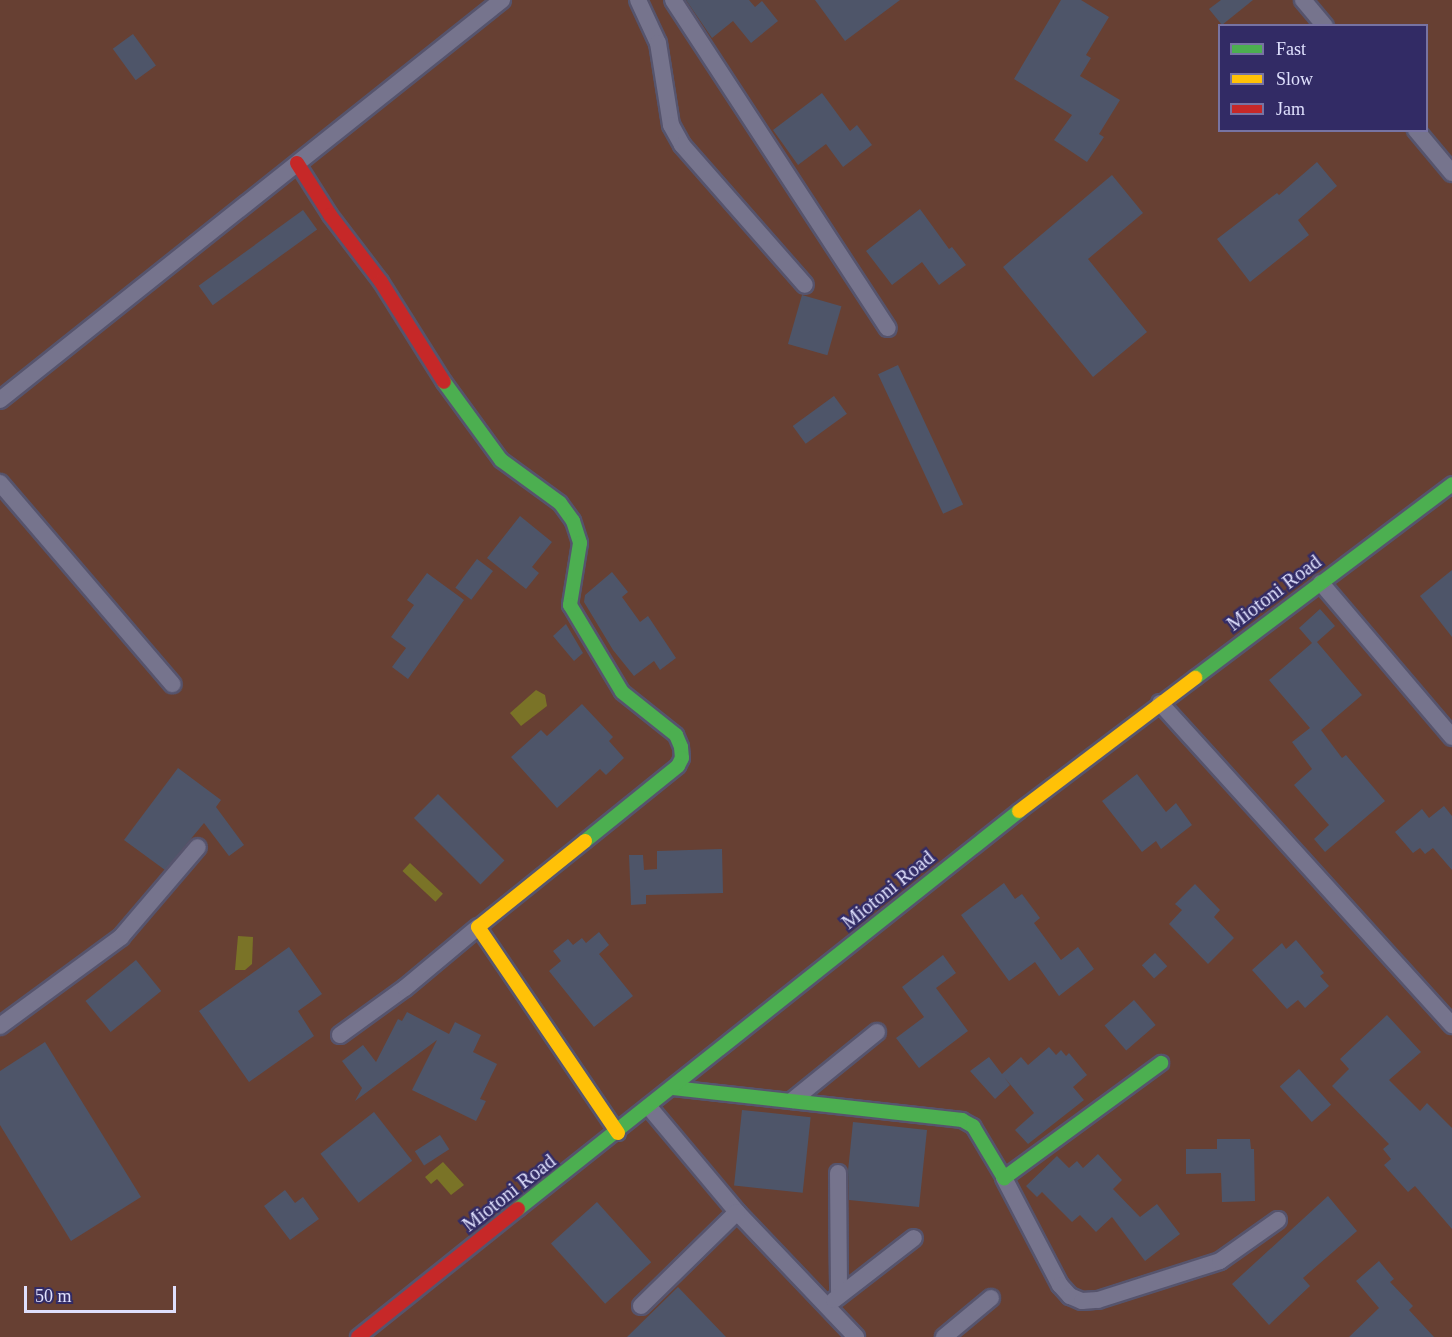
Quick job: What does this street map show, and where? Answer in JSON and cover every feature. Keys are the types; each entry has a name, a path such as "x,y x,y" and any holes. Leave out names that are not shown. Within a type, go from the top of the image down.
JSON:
{"street":[{"path":"0,400 502,0"},
{"path":"638,0 652,24 658,44 671,125 682,145 805,285"},
{"path":"673,0 888,328"},
{"path":"1303,0 1323,24"},
{"path":"1418,132 1452,173"},
{"path":"297,164 330,215 381,282 439,376 501,460 560,503 573,521 580,543 570,605 582,630 622,692 676,735 681,747 682,758 678,766 405,988 340,1035"},
{"path":"0,483 172,684"},
{"name":"Miotoni Road","path":"358,1337 999,826 1452,484"},
{"path":"1321,583 1452,737"},
{"path":"1160,703 1452,1024"},
{"path":"0,1026 121,937 198,847"},
{"path":"478,927 618,1132"},
{"path":"793,1100 877,1032"},
{"path":"1004,1178 1161,1062"},
{"path":"673,1088 962,1120 977,1131 1060,1285 1070,1296 1082,1301 1098,1300 1220,1261 1278,1220"},
{"path":"649,1107 738,1212 834,1300 856,1337"},
{"path":"834,1300 838,1173"},
{"path":"641,1306 738,1212"},
{"path":"834,1300 914,1238"},
{"path":"944,1337 991,1298"}],"shaded area":[{"path":"0,0 1452,0 1452,1337 0,1337"},
{"path":"536,690 545,695 547,706 521,726 510,713"},
{"path":"410,863 443,894 435,902 402,871"},
{"path":"238,936 253,937 252,964 245,970 235,970"},
{"path":"443,1162 464,1185 451,1195 437,1179 431,1184 425,1177"}],"building":[{"path":"686,0 749,0 755,7 762,1 778,21 751,43 733,21 712,38"},
{"path":"815,0 900,0 845,41"},
{"path":"1061,0 1081,0 1109,17 1086,55 1091,58 1080,76 1120,100 1099,134 1104,137 1087,162 1054,140 1072,115 1014,79"},
{"path":"1221,0 1253,0 1223,24 1209,9"},
{"path":"133,34 156,66 136,80 113,49"},
{"path":"822,93 850,131 857,125 872,145 843,167 826,144 798,165 773,130"},
{"path":"1317,162 1337,186 1298,220 1309,235 1250,282 1217,239 1277,193 1279,195"},
{"path":"1112,175 1143,213 1088,259 1147,332 1093,377 1003,267"},
{"path":"920,209 949,249 952,247 966,265 939,285 922,262 892,285 866,251"},
{"path":"303,210 317,229 213,305 199,286"},
{"path":"802,295 841,306 827,355 788,344"},
{"path":"898,365 963,505 943,514 878,374"},
{"path":"834,396 847,414 806,444 793,426"},
{"path":"520,516 552,542 532,567 539,573 526,589 487,558"},
{"path":"477,559 493,571 471,600 455,588"},
{"path":"1452,570 1452,637 1420,596"},
{"path":"612,572 628,592 622,597 640,622 648,616 676,658 660,670 654,661 634,676 613,650 584,602 585,595"},
{"path":"427,573 464,600 408,679 392,667 406,648 391,637 414,605 407,600"},
{"path":"1320,609 1335,626 1317,642 1362,695 1321,730 1342,758 1346,755 1385,801 1325,852 1314,839 1329,825 1294,785 1312,769 1292,742 1310,728 1269,680 1312,643 1299,628"},
{"path":"566,624 583,653 574,661 553,636"},
{"path":"582,704 613,737 609,741 624,758 606,775 600,769 557,808 511,757 541,730 547,736"},
{"path":"178,768 221,800 216,807 244,845 229,856 204,823 165,870 124,840"},
{"path":"1137,774 1166,812 1176,803 1192,825 1161,849 1156,841 1142,852 1102,801"},
{"path":"438,794 504,860 480,885 414,818"},
{"path":"1444,806 1452,816 1452,870 1433,848 1425,854 1420,848 1413,853 1395,832 1422,809 1429,818"},
{"path":"722,849 723,893 646,895 646,904 631,905 629,855 643,855 644,870 657,869 657,851"},
{"path":"1004,883 1015,899 1022,894 1040,918 1034,923 1061,960 1078,947 1094,969 1059,996 1035,962 1009,981 961,915"},
{"path":"1195,884 1220,910 1214,917 1234,938 1208,964 1169,924 1182,910 1175,904"},
{"path":"599,932 609,945 599,954 633,996 594,1027 549,971 561,961 553,951 568,939 573,945 582,938 586,943"},
{"path":"1296,940 1324,973 1320,976 1329,986 1305,1008 1298,1000 1287,1009 1252,970 1282,943 1286,949"},
{"path":"289,947 322,994 298,1011 314,1036 249,1082 199,1011"},
{"path":"1155,953 1167,966 1154,978 1142,965"},
{"path":"943,955 956,973 936,988 968,1031 919,1068 896,1038 924,1017 902,987"},
{"path":"136,960 161,991 111,1032 85,1001"},
{"path":"1134,1000 1156,1025 1126,1050 1105,1026"},
{"path":"407,1012 449,1034 455,1022 481,1035 473,1052 497,1064 480,1099 486,1101 476,1121 412,1090 437,1040 355,1101 362,1088 342,1061 363,1045 376,1062 398,1019 402,1021"},
{"path":"1387,1015 1421,1052 1389,1080 1420,1111 1427,1103 1452,1128 1452,1229 1415,1186 1408,1192 1384,1165 1391,1159 1383,1149 1389,1144 1332,1086 1349,1069 1340,1059"},
{"path":"45,1042 141,1197 71,1241 0,1125 0,1071"},
{"path":"1049,1047 1056,1055 1061,1050 1066,1056 1069,1053 1087,1075 1073,1087 1084,1100 1028,1144 1015,1130 1034,1113 1004,1077 1010,1085 995,1099 970,1071 989,1057 1002,1074 1021,1057 1028,1065"},
{"path":"1299,1069 1331,1105 1312,1122 1280,1086"},
{"path":"742,1110 811,1117 803,1193 734,1186"},
{"path":"374,1112 412,1161 359,1203 320,1154"},
{"path":"853,1122 927,1130 919,1207 849,1200 848,1171"},
{"path":"440,1135 449,1149 424,1166 415,1151"},
{"path":"1217,1139 1250,1139 1251,1149 1254,1149 1255,1201 1222,1202 1221,1173 1186,1174 1186,1149 1217,1149"},
{"path":"1098,1154 1122,1180 1113,1189 1140,1217 1157,1204 1180,1234 1145,1261 1112,1217 1096,1232 1080,1215 1072,1222 1042,1192 1037,1197 1026,1186 1057,1156 1069,1168 1077,1161 1083,1168"},
{"path":"285,1190 295,1203 303,1197 319,1219 290,1240 264,1206"},
{"path":"1328,1196 1357,1231 1303,1278 1310,1286 1269,1325 1232,1284"},
{"path":"597,1202 651,1262 605,1304 551,1243"},
{"path":"1379,1261 1394,1279 1390,1282 1413,1306 1409,1310 1434,1337 1349,1337 1379,1308 1356,1281"},
{"path":"678,1287 726,1337 627,1337"}],"traffic: fast":[{"path":"444,382 501,460 560,503 573,521 580,543 570,605 622,692 676,735 681,747 682,758 678,766 585,841"},
{"path":"1195,678 1452,484"},
{"path":"518,1209 1019,811"},
{"path":"673,1088 962,1120 973,1126 1004,1178 1161,1063"}],"traffic: slow":[{"path":"1019,811 1195,678"},
{"path":"585,841 478,927 618,1133"}],"traffic: jam":[{"path":"297,163 330,215 381,282 444,382"},
{"path":"358,1337 518,1209"}]}
